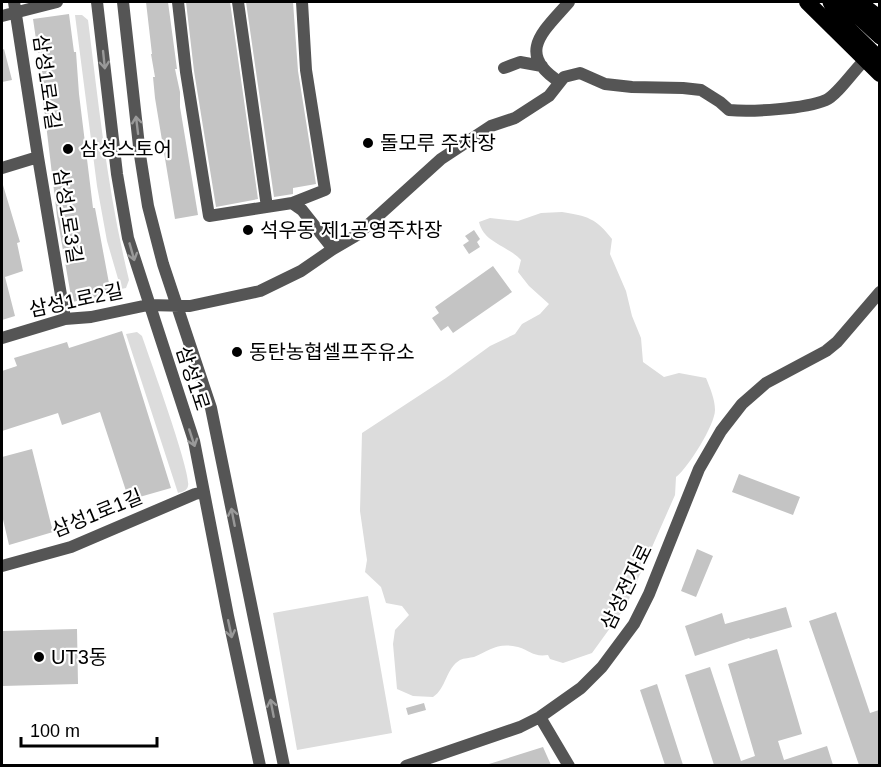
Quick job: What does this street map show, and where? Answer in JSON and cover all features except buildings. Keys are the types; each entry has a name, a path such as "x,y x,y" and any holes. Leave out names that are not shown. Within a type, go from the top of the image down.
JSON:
{"highway":[{"path":"807,2 879,74"}],"main road":[{"path":"830,2 837,17 879,58"},
{"path":"842,2 879,37"},
{"path":"859,2 866,5 879,18"}],"street":[{"name":"삼성1로4길","path":"2,16 16,6 57,2"},
{"name":"삼성1로","path":"97,2 128,238 154,305 194,441 260,765"},
{"name":"삼성1로","path":"123,2 148,206 164,264 211,408 284,765"},
{"path":"178,2 186,72 209,216 292,203 325,190 306,70 302,2"},
{"path":"238,2 267,207"},
{"path":"569,2 546,25 537,40 537,52 542,66 549,75 560,82 564,77 580,73 604,84 701,90 729,110 748,111 827,100 861,63"},
{"name":"삼성1로4길","path":"16,6 38,157"},
{"path":"504,68 520,62 542,66"},
{"name":"삼성1로2길","path":"2,338 65,319 92,317 154,305 179,307 260,291 301,272 357,235 441,159 491,126 515,118 549,96 560,82"},
{"name":"삼성1로3길","path":"2,168 38,157 65,319"},
{"path":"292,203 302,210 333,249"},
{"name":"삼성전자로","path":"406,765 520,727 540,717 581,688 602,667 634,624 649,594 699,469 721,431 742,404 766,383 826,351 837,342 879,292"},
{"name":"삼성1로1길","path":"2,566 71,547 204,492"},
{"path":"540,717 569,765"}],"shaded area":[{"path":"75,15 82,15 88,20 110,183 129,280 126,288 121,289 107,241 97,186"},
{"path":"562,212 596,222 612,239 610,254 626,291 632,316 641,338 643,362 664,377 679,373 706,378 714,402 714,417 700,446 676,477 675,495 626,606 592,653 563,663 550,659 548,655 535,654 518,647 500,646 460,660 433,697 413,696 397,689 393,644 395,630 409,615 402,606 386,603 381,587 365,572 367,560 360,511 362,433 490,346 515,334 522,324 540,314 549,304 529,286 518,272 521,260 486,235 479,222 490,218 518,221 541,213"},
{"path":"137,332 142,336 183,460 188,486 180,493 178,493 126,334"},
{"path":"368,596 392,733 297,750 273,613"}],"place":[{"name":"돌모루 주차장","path":"368,143"},
{"name":"삼성스토어","path":"68,149"},
{"name":"석우동 제1공영주차장","path":"248,230"},
{"name":"동탄농협셀프주유소","path":"237,352"},
{"name":"UT3동","path":"39,657"}]}
